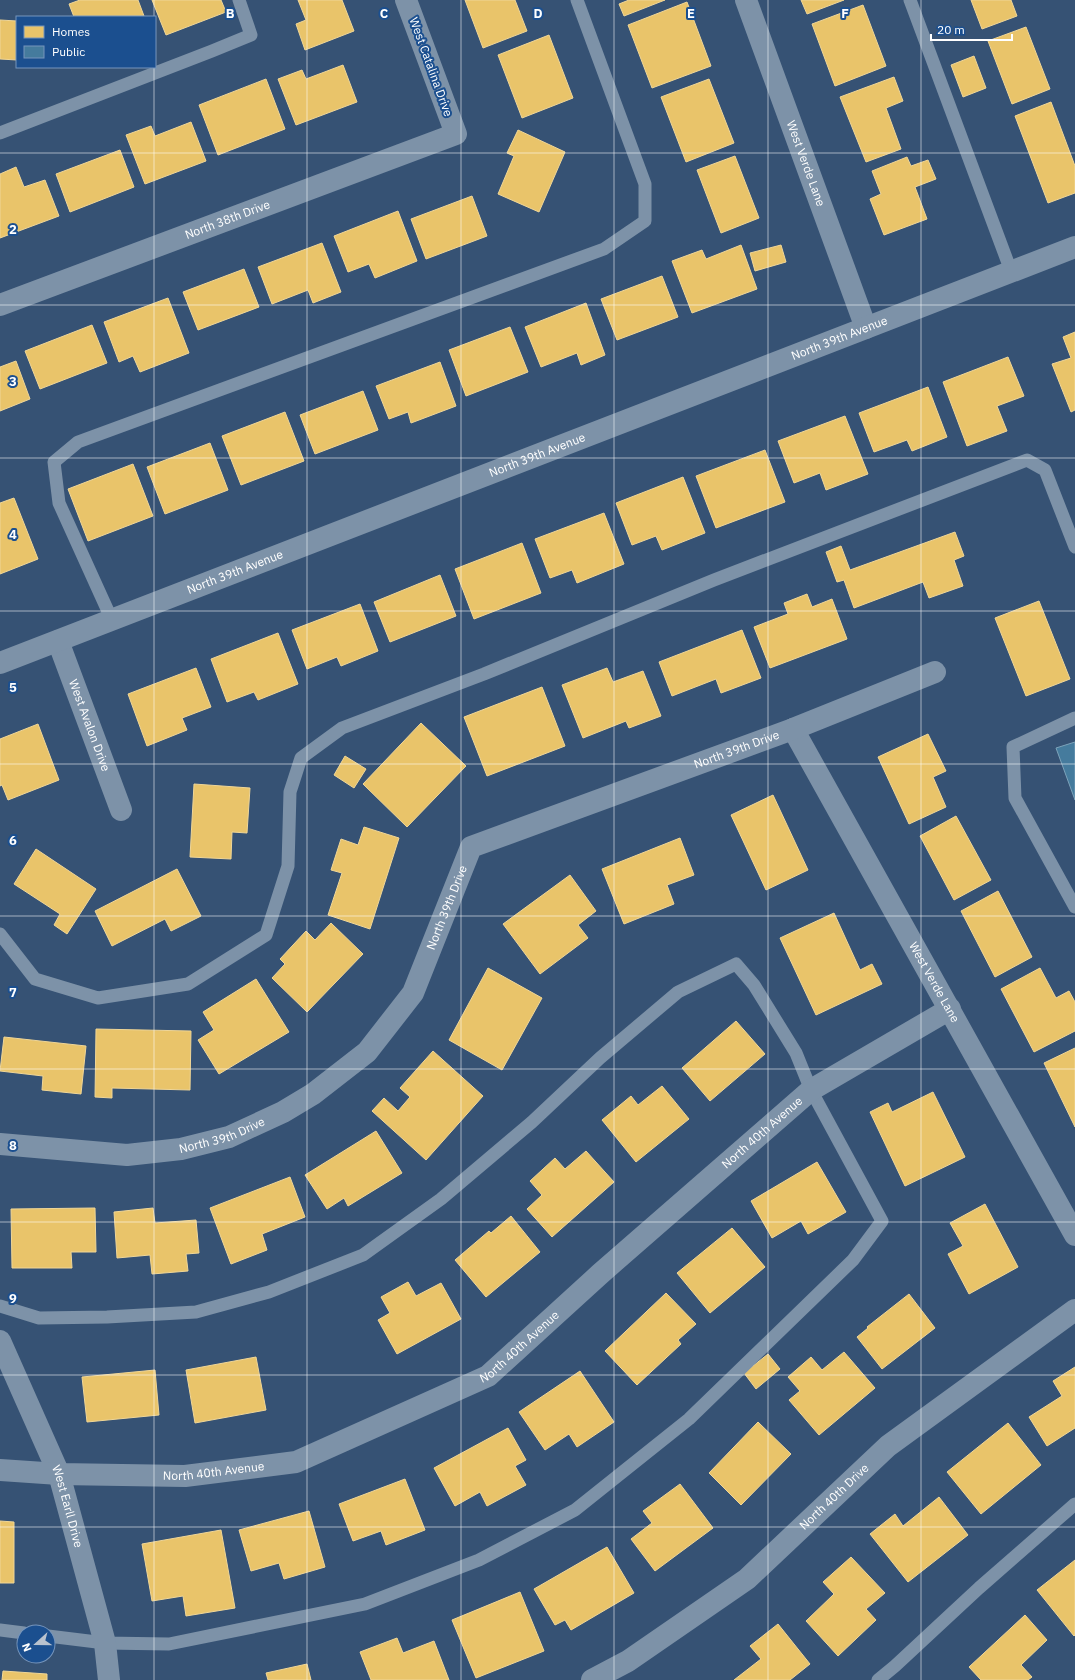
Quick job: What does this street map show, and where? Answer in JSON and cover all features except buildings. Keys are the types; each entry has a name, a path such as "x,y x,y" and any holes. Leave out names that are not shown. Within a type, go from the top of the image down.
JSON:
{"street":[{"name":"West Catalina Drive","path":"406,0 456,134"},
{"name":"West Verde Lane","path":"746,0 866,328"},
{"name":"North 38th Drive","path":"0,305 456,134"},
{"name":"North 39th Avenue","path":"0,663 1075,247"},
{"name":"West Avalon Drive","path":"58,641 121,810"},
{"name":"North 39th Drive","path":"0,1144 127,1155 166,1151 181,1149 228,1137 283,1112 313,1094 367,1052 413,993 471,847 793,729 935,672"},
{"name":"West Verde Lane","path":"793,729 1075,1235"},
{"name":"North 40th Avenue","path":"0,1470 59,1474 185,1476 296,1462 488,1376 600,1274 811,1090 950,1009"},
{"name":"North 40th Drive","path":"592,1680 628,1661 747,1579 888,1446 1075,1310"},
{"name":"West Earll Drive","path":"0,1341 59,1474 105,1643 109,1680"}],"lane":[{"path":"0,133 251,35 239,0"},
{"path":"112,620 59,503 54,462 78,442 604,250 645,221 645,184 577,0"},
{"path":"910,0 1011,271"},
{"path":"0,934 35,979 98,998 188,984 266,935 288,866 290,792 301,758 342,728 484,674 714,580 1027,460 1045,470 1075,547"},
{"path":"1075,718 1013,747 1015,798 1075,907"},
{"path":"0,1306 39,1318 107,1317 196,1312 269,1292 363,1255 441,1199 532,1122 600,1058 678,992 736,964 754,985 796,1053 811,1090 882,1221 853,1260 689,1419 575,1510 479,1560 365,1604 169,1644 105,1643 56,1637"},
{"path":"878,1680 979,1588 1075,1504"},
{"path":"0,1630 16,1632"}]}
